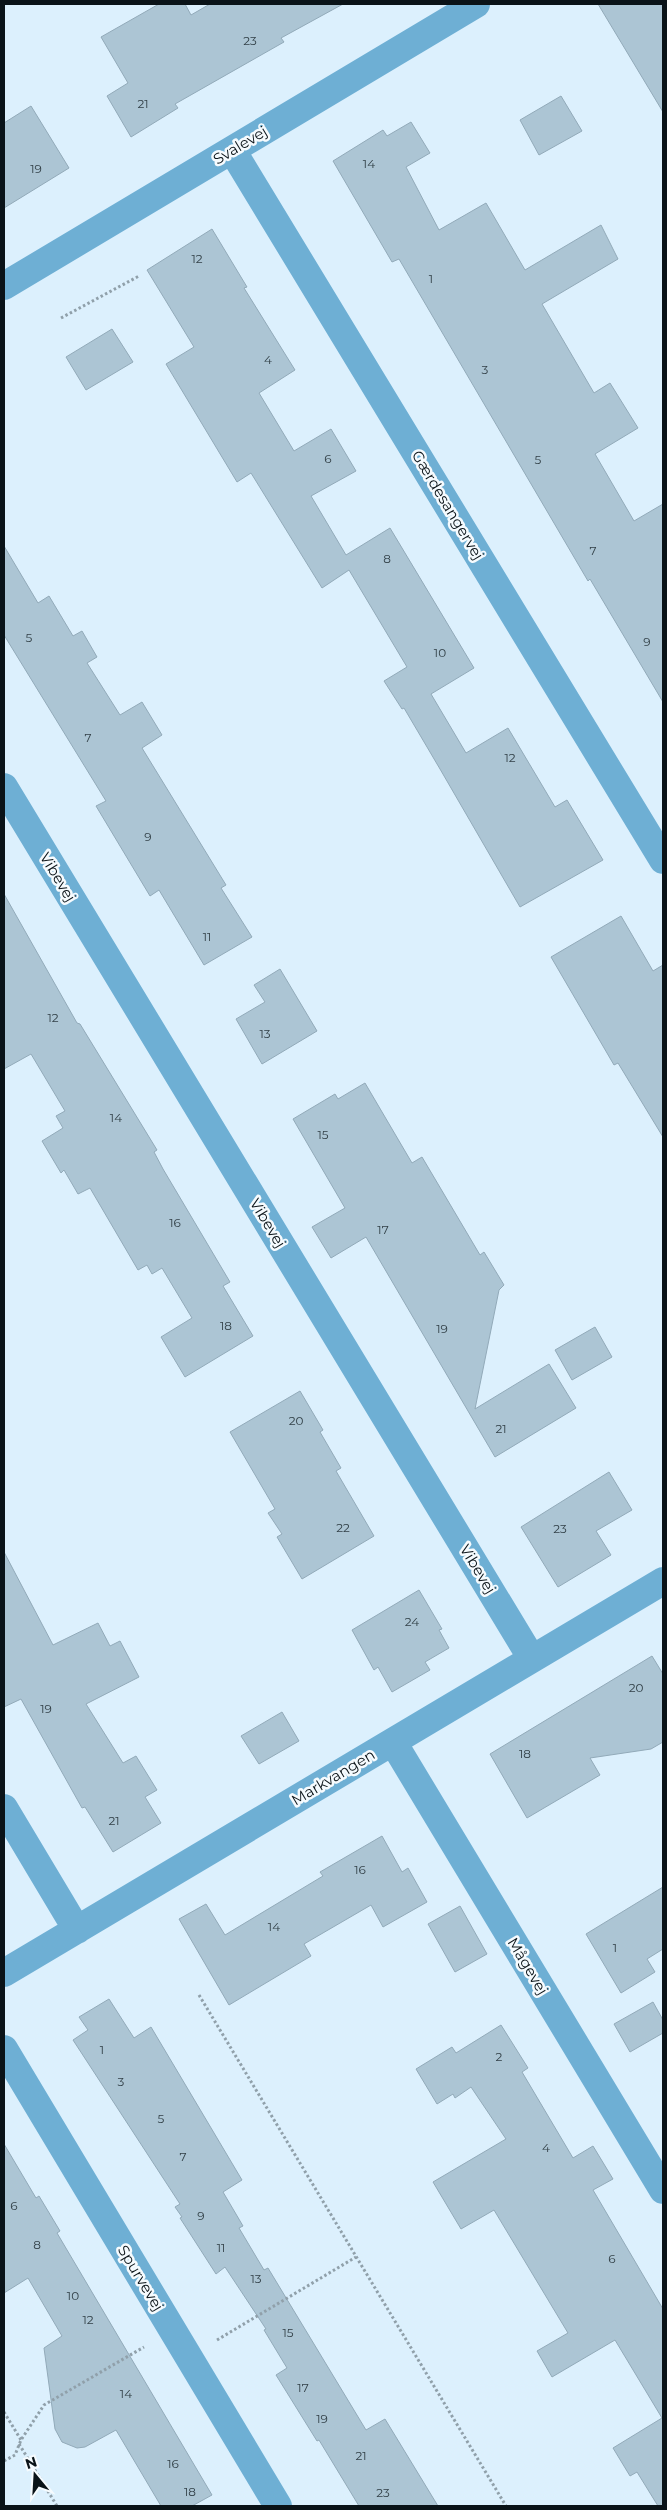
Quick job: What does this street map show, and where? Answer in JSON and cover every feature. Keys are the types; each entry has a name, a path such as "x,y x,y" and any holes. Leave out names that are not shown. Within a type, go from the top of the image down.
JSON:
{"street":[{"name":"Svalevej","path":"4,286 476,4"},
{"name":"Gærdesangervej","path":"232,150 663,860"},
{"name":"Vibevej","path":"4,788 532,1659"},
{"name":"Markvangen","path":"4,1973 663,1581"},
{"name":"Mågevej","path":"393,1742 663,2190"},
{"path":"4,1808 77,1930"},
{"name":"Spurvevej","path":"4,2049 278,2506"}],"path":[{"path":"62,318 139,276"},
{"path":"199,1996 506,2506"},
{"path":"189,2358 356,2257"},
{"path":"4,2461 14,2455 20,2442 44,2405 172,2330"},
{"path":"4,2412 57,2506"}],"building":[{"path":"159,4 185,4 191,15 210,4 343,4 281,38 284,42 175,104 178,108 131,137 107,96 128,83 101,37"},
{"path":"598,4 663,4 663,112"},
{"path":"561,96 582,131 539,155 520,120"},
{"path":"31,106 69,168 4,208 4,123"},
{"path":"411,122 430,153 406,167 439,230 486,203 525,270 601,225 618,259 542,304 594,393 610,383 638,428 595,454 634,521 663,504 663,702 590,579 588,581 399,259 392,262 333,161 383,130 387,136"},
{"path":"212,229 247,287 244,288 295,370 259,393 294,451 331,429 356,471 311,496 346,555 390,528 474,668 431,694 466,753 508,728 555,807 567,800 603,860 520,907 404,708 402,709 384,681 407,667 349,570 322,588 251,473 237,482 166,364 194,347 147,270"},
{"path":"112,329 133,362 86,390 66,357"},
{"path":"4,546 38,603 49,596 73,636 82,631 97,657 87,663 120,715 142,702 162,735 142,748 226,885 221,888 252,937 204,965 159,890 150,896 96,806 106,801 4,635"},
{"path":"4,894 77,1023 80,1024 157,1150 154,1152 163,1169 230,1282 223,1286 253,1336 185,1377 161,1337 192,1318 162,1268 152,1274 147,1265 138,1270 90,1188 78,1194 64,1170 61,1173 42,1141 63,1128 56,1116 65,1111 31,1054 4,1069"},
{"path":"621,916 653,971 663,965 663,1137 618,1063 614,1065 551,957"},
{"path":"280,969 317,1031 262,1064 236,1019 265,1002 254,985"},
{"path":"365,1083 412,1163 422,1157 480,1255 484,1252 504,1285 499,1290 475,1409 549,1364 576,1408 495,1457 366,1237 331,1258 312,1227 345,1208 293,1119 335,1094 338,1099"},
{"path":"595,1327 612,1357 572,1380 555,1350"},
{"path":"300,1391 323,1430 320,1432 341,1468 336,1471 374,1536 302,1579 277,1537 282,1534 268,1513 275,1509 230,1432"},
{"path":"609,1472 632,1510 596,1531 611,1555 558,1587 521,1527"},
{"path":"4,1552 53,1645 98,1623 110,1646 120,1641 139,1677 86,1704 123,1763 136,1756 157,1790 145,1797 161,1823 113,1852 85,1807 82,1808 21,1699 4,1707"},
{"path":"419,1590 442,1629 439,1630 449,1648 425,1662 430,1670 392,1692 378,1667 374,1670 352,1630"},
{"path":"652,1656 663,1674 663,1742 651,1749 590,1758 600,1775 527,1818 490,1754"},
{"path":"282,1712 299,1741 259,1764 241,1736"},
{"path":"382,1836 402,1872 408,1868 427,1902 383,1927 371,1905 304,1944 311,1956 229,2005 179,1919 206,1904 225,1935 323,1876 320,1872"},
{"path":"663,1887 663,1949 647,1959 655,1972 621,1993 586,1934"},
{"path":"460,1906 487,1954 455,1972 428,1924"},
{"path":"109,1999 134,2038 151,2027 242,2180 223,2192 243,2226 239,2228 264,2270 268,2268 366,2430 385,2419 438,2506 359,2506 319,2440 317,2441 276,2375 287,2368 264,2330 266,2329 225,2267 216,2274 180,2218 182,2217 175,2207 180,2204 73,2040 88,2030 79,2017"},
{"path":"653,2002 663,2020 663,2033 630,2052 614,2024"},
{"path":"501,2025 528,2068 522,2072 573,2158 593,2146 613,2179 593,2190 663,2309 663,2506 658,2506 637,2472 630,2476 613,2448 662,2418 615,2340 552,2377 537,2351 568,2333 494,2210 461,2229 433,2182 506,2139 471,2087 455,2098 453,2094 437,2104 416,2069 452,2047 456,2053"},
{"path":"4,2144 36,2198 39,2196 60,2231 57,2233 212,2495 192,2506 161,2506 116,2430 85,2447 77,2448 62,2442 55,2429 44,2348 62,2336 28,2278 4,2293"}]}
